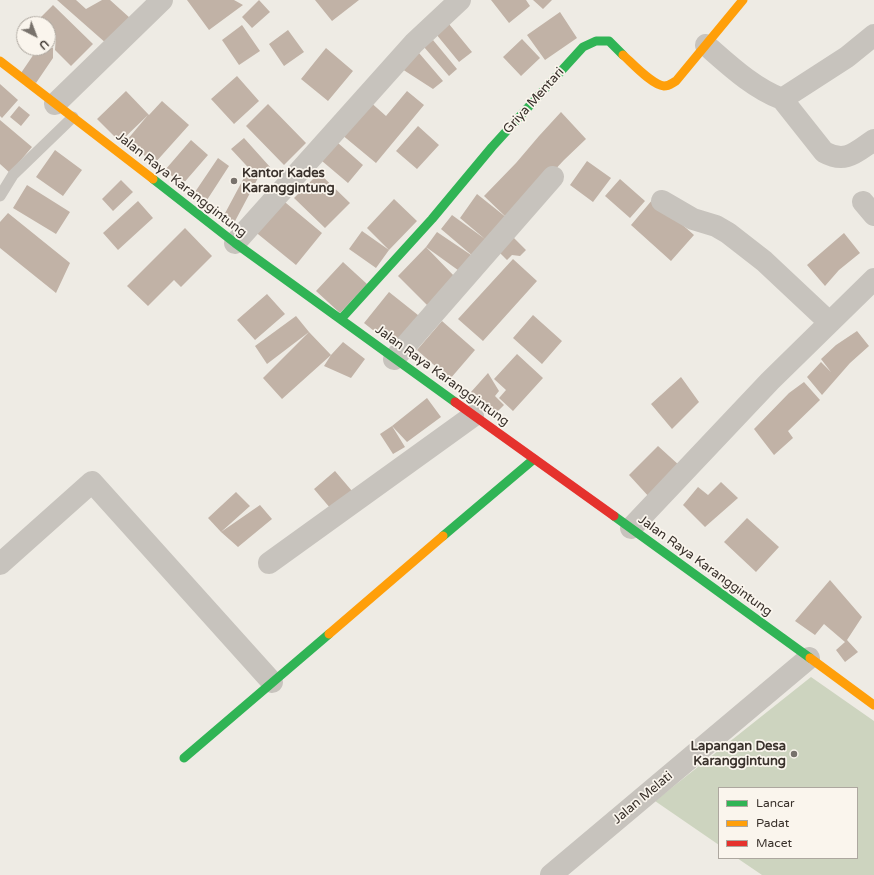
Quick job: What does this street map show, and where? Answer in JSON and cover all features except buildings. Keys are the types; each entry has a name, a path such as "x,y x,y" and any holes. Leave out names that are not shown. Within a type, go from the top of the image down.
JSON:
{"street":[{"path":"55,104 162,0"},
{"path":"235,243 414,43 460,0"},
{"name":"Griya Mentari","path":"342,319 432,219 529,105 583,47 596,41 609,41 651,79 660,85 667,86 676,81 743,0"},
{"path":"782,99 847,57 874,34"},
{"path":"706,45 738,73 764,91 782,99 824,152 830,156 835,158 848,157 874,140"},
{"name":"Jalan Raya Karanggintung","path":"0,61 235,243 874,705"},
{"path":"394,359 553,177"},
{"path":"662,202 693,219 716,226 728,233 764,261 829,322"},
{"path":"631,528 770,381 829,322 874,280"},
{"path":"269,563 473,416"},
{"path":"184,758 534,459"},
{"path":"0,564 92,482 272,682"},
{"name":"Jalan Melati","path":"551,875 809,658"}],"lane":[{"path":"0,196 13,175 73,117"}],"green space":[{"name":"Lapangan Desa Karanggintung","path":"811,677 874,721 874,875 762,875 738,859 858,859 858,787 718,787 718,844 655,801"}],"traffic: fast":[{"path":"341,319 432,219 492,147 583,47 596,41 609,41 623,55"},
{"path":"153,179 235,243 455,402"},
{"path":"443,536 534,459"},
{"path":"614,516 810,658"},
{"path":"184,758 329,634"}],"traffic: slow":[{"path":"623,55 654,82 659,85 669,85 676,81 743,0"},
{"path":"0,61 153,179"},
{"path":"329,634 443,536"},
{"path":"810,658 874,705"}],"traffic: jam":[{"path":"455,402 614,516"}],"place":[{"name":"Kantor Kades Karanggintung","path":"234,181"},
{"name":"Lapangan Desa Karanggintung","path":"794,754"}]}
